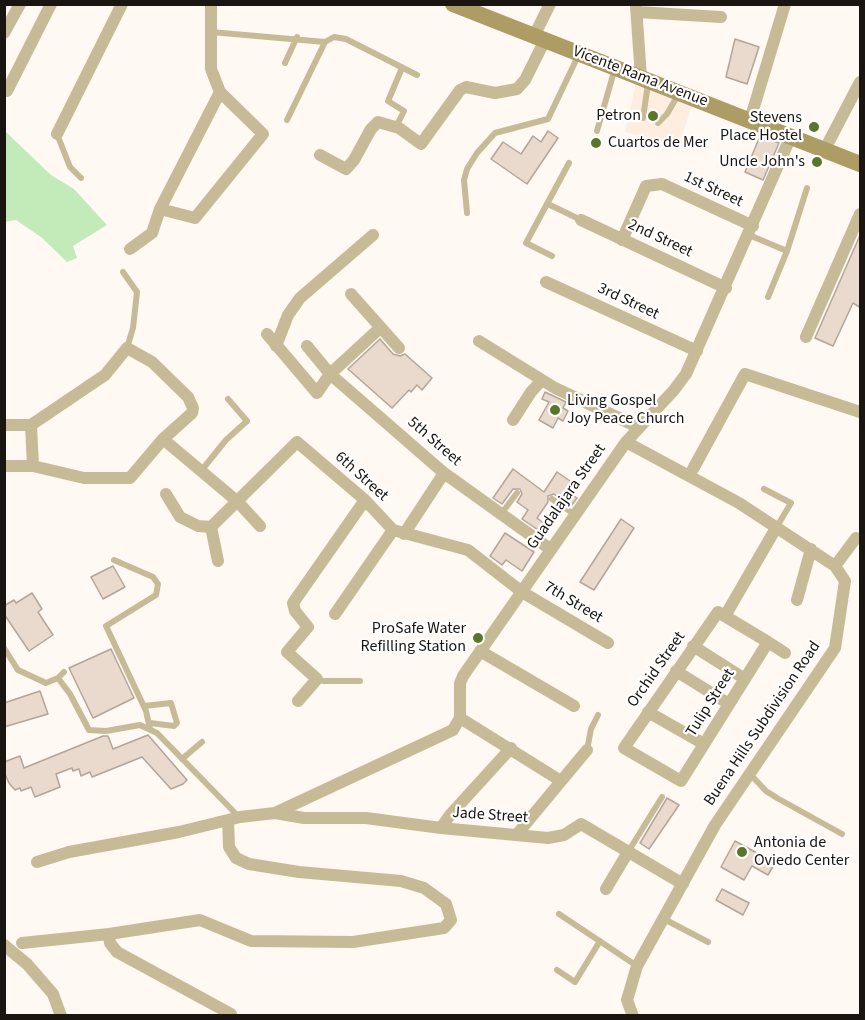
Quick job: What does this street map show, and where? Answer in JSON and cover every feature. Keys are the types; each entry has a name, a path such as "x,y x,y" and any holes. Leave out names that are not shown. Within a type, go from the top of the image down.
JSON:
{"main road":[{"name":"Vicente Rama Avenue","path":"453,4 860,162"}],"street":[{"path":"4,33 20,4"},
{"path":"7,91 51,4"},
{"path":"57,134 122,4"},
{"path":"160,209 195,218 263,134 220,92 211,69 211,4"},
{"path":"320,155 346,169 354,160 375,124 385,123 396,127 421,144 460,90 466,87 495,93 517,88 525,80 550,4"},
{"path":"750,120 784,4"},
{"path":"645,79 637,8 721,17"},
{"path":"825,149 861,82"},
{"path":"130,249 152,233 160,209 220,92"},
{"name":"Guadalajara Street","path":"460,718 460,683 480,651 626,442 674,390 697,351 791,136"},
{"name":"1st Street","path":"622,240 646,186 662,184 751,231"},
{"path":"806,337 861,214"},
{"name":"2nd Street","path":"581,220 726,288"},
{"path":"276,346 288,315 300,298 373,235"},
{"name":"3rd Street","path":"546,282 697,351"},
{"path":"351,294 399,348"},
{"path":"267,334 317,393 330,374 380,328"},
{"path":"479,342 542,380 638,427"},
{"name":"5th Street","path":"307,346 330,374 444,473 550,549"},
{"path":"4,425 32,425 105,375 127,348 143,355 191,402 192,413 163,440 130,478 84,478 33,466 4,466"},
{"path":"693,469 745,374 861,412"},
{"path":"513,420 542,380"},
{"path":"32,425 33,466"},
{"path":"163,440 238,502 260,526"},
{"name":"6th Street","path":"205,527 238,502 297,442 399,532"},
{"path":"626,442 739,503 835,566 856,538"},
{"path":"335,614 444,473"},
{"path":"166,495 180,517 205,527 218,561"},
{"path":"298,701 317,679 287,652 308,627 295,611 293,603 365,500"},
{"name":"Orchid Street","path":"681,781 624,748 693,646 722,614 777,528"},
{"path":"399,532 468,550 522,592"},
{"path":"797,600 811,549"},
{"name":"Buena Hills Subdivision Road","path":"633,1016 627,1000 637,966 663,918 715,825 835,648 845,582 835,566"},
{"name":"7th Street","path":"522,592 608,643"},
{"path":"722,614 785,653"},
{"name":"Tulip Street","path":"681,781 768,642"},
{"path":"693,646 745,679"},
{"path":"480,651 574,706"},
{"path":"676,671 729,704"},
{"path":"648,712 704,744"},
{"path":"37,862 69,852 275,813 453,730 460,718 561,781"},
{"path":"441,828 511,748"},
{"path":"518,833 587,750"},
{"name":"Jade Street","path":"275,813 304,818 366,818 548,838 564,835 581,824 683,884"},
{"path":"22,943 109,934 200,920 250,941 353,942 444,928 451,920 446,904 424,888 401,881 299,872 249,864 236,858 229,847 234,819"},
{"path":"606,888 628,852"},
{"path":"109,934 110,943 117,952 231,1014"},
{"path":"4,945 27,964 52,994 61,1016"}],"lane":[{"path":"210,32 297,37 325,42"},
{"path":"285,63 297,37"},
{"path":"287,120 325,42 334,37 346,39 417,75"},
{"path":"467,213 464,180 477,153 495,133 548,119 579,53"},
{"path":"597,131 615,67"},
{"path":"396,127 404,111 388,101 402,68"},
{"path":"643,118 645,79"},
{"path":"658,123 667,114 679,92"},
{"path":"57,134 70,167 81,177"},
{"path":"552,256 526,243 569,163"},
{"path":"768,297 787,251 807,188"},
{"path":"548,204 581,220"},
{"path":"751,231 787,251"},
{"path":"123,272 137,292 133,328 127,348"},
{"path":"201,471 226,440 247,421 228,399"},
{"path":"764,489 791,503 777,528"},
{"path":"501,515 517,493"},
{"path":"552,499 574,514"},
{"path":"114,560 153,577 158,584 156,595 106,626 144,706 150,726 234,819"},
{"path":"4,648 18,670 46,683 58,678 64,672"},
{"path":"58,678 70,694 89,730 106,731 129,725 174,726 177,723 171,703 144,706"},
{"path":"317,679 360,681"},
{"path":"587,750 591,729 598,716"},
{"path":"182,759 202,742"},
{"path":"750,774 777,798 842,834"},
{"path":"628,852 662,797"},
{"path":"559,915 637,966"},
{"path":"663,918 708,942"},
{"path":"557,970 575,982 600,941"}],"shaded area":[{"path":"636,84 692,105 679,145 625,132"}],"green space":[{"path":"4,130 51,175 74,189 107,225 73,246 77,258 67,262 41,237 16,220 5,222"}],"building":[{"path":"735,39 759,47 747,84 726,77"},
{"path":"548,131 558,138 527,184 491,159 503,142 521,154 533,136 541,142"},
{"path":"760,136 779,143 763,180 745,172"},
{"path":"861,233 861,308 853,303 833,346 815,338"},
{"path":"380,339 393,354 400,356 405,354 432,378 422,390 417,385 411,392 409,390 392,408 348,369"},
{"name":"Living Gospel Joy Peace Church","path":"545,392 566,402 563,408 568,411 563,421 558,418 553,428 539,420 549,402 542,399"},
{"path":"513,469 544,492 557,472 573,483 567,491 577,498 571,506 554,494 548,496 548,502 537,518 546,525 541,532 522,519 528,510 517,502 522,494 520,489 513,489 502,504 493,498"},
{"path":"621,519 634,528 594,590 580,582"},
{"path":"505,533 534,552 522,571 506,560 502,565 490,556"},
{"path":"113,566 125,587 103,599 91,577"},
{"path":"32,593 42,609 38,612 53,635 29,651 4,614 4,606 14,600 16,603"},
{"path":"111,649 134,698 93,718 69,668"},
{"path":"40,691 48,714 4,727 4,703"},
{"path":"148,735 187,780 183,784 171,789 142,757 92,777 90,772 81,776 79,769 73,771 72,768 56,774 60,787 35,797 31,787 21,791 20,788 15,790 4,772 4,762 20,756 24,768 103,736 108,736 113,749"},
{"path":"667,798 679,805 649,849 640,843"},
{"name":"Antonia de Oviedo Center","path":"735,841 775,863 768,875 752,866 744,880 721,867"},
{"path":"722,889 749,903 743,915 716,900"}],"place":[{"name":"Petron","path":"653,116"},
{"name":"Stevens Place Hostel","path":"814,127"},
{"name":"Cuartos de Mer","path":"596,143"},
{"name":"Uncle John's","path":"817,162"},
{"name":"Living Gospel Joy Peace Church","path":"555,410"},
{"name":"ProSafe Water Refilling Station","path":"478,638"},
{"name":"Antonia de Oviedo Center","path":"742,852"}]}
